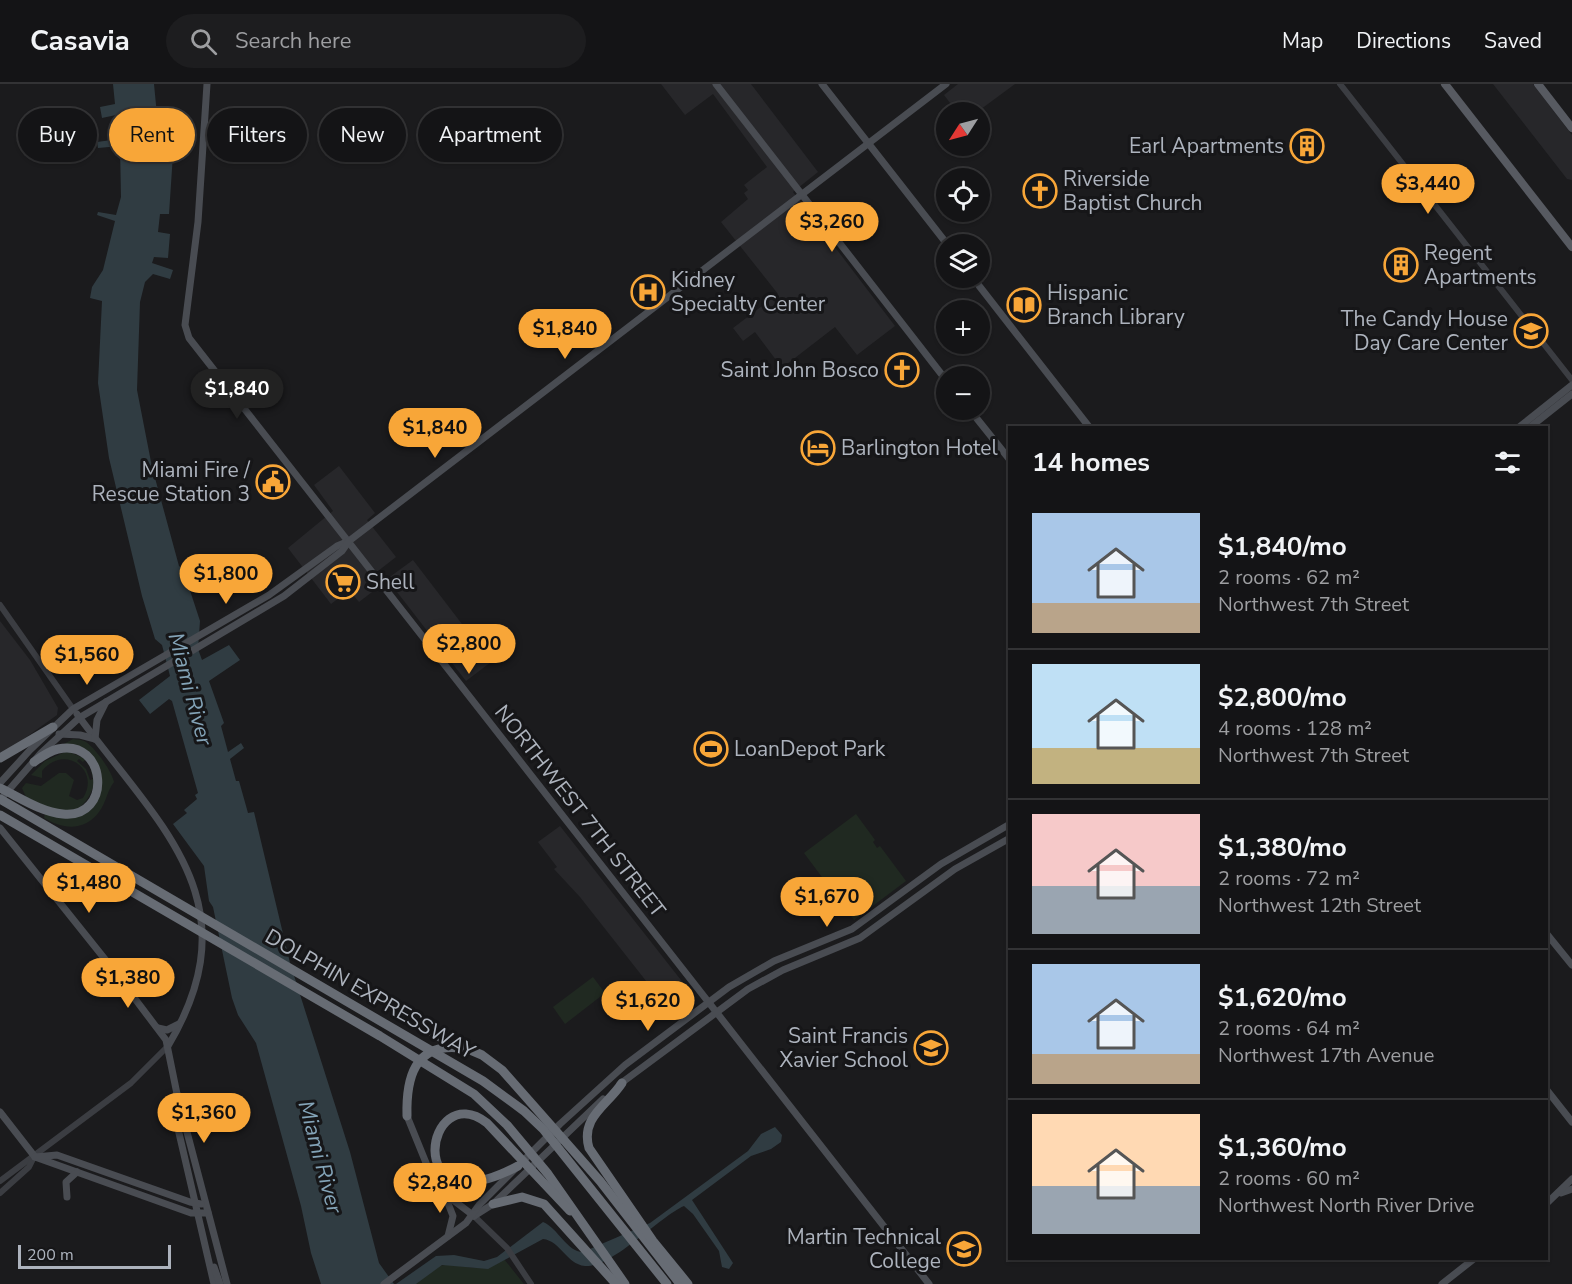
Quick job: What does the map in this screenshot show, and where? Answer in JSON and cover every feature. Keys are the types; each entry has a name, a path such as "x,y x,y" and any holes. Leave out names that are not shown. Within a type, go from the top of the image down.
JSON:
{"highway":[{"path":"0,758 56,731"},
{"path":"0,785 26,801 56,813 75,813 90,804 99,786 98,773 93,762 75,750 57,749 33,762"},
{"name":"DOLPHIN EXPRESSWAY","path":"0,800 463,1068 524,1111 569,1151"},
{"name":"DOLPHIN EXPRESSWAY","path":"0,815 455,1080 507,1125 543,1175"},
{"path":"412,1018 440,1037 469,1048 502,1070 630,1224 688,1284"},
{"path":"407,1116 408,1084 414,1068 435,1050 446,1047 469,1048"},
{"path":"622,1083 593,1115 589,1124 588,1143 630,1224 635,1244 667,1284"},
{"path":"518,1166 487,1181 456,1180 439,1168 434,1156 433,1143 439,1130 447,1121 470,1116 487,1123 515,1152 543,1175 587,1227 625,1284"},
{"path":"493,1204 518,1198 538,1201 555,1213 616,1284"},
{"path":"650,1243 680,1284"}],"main road":[{"name":"NORTHWEST 7TH STREET","path":"207,84 198,222 185,330 196,348 929,1284"},
{"path":"716,84 936,367"},
{"path":"822,84 939,234"},
{"path":"0,800 33,762 73,709 261,599 338,546 349,541 946,84"},
{"path":"1445,84 1572,247"},
{"path":"1538,84 1572,128"},
{"path":"829,228 830,223 837,218"},
{"path":"981,288 1088,426"},
{"path":"1520,426 1572,382"},
{"path":"1531,426 1572,394"},
{"path":"978,420 1008,458"},
{"path":"0,785 56,731 265,607 300,584 342,551 349,541"},
{"path":"95,739 96,720 108,700"},
{"path":"73,709 168,834 183,860 196,896 201,937 198,978 182,1023 168,1046"},
{"path":"56,731 95,739"},
{"path":"474,1216 479,1205 518,1166 625,1065 709,1002 760,968 852,929 941,864 1008,825"},
{"path":"0,828 92,942 158,1028 168,1046 177,1094 227,1284"},
{"path":"384,1284 493,1204 622,1083 716,1011 766,978 860,938 955,869 1008,839"},
{"path":"1548,935 1572,965"},
{"path":"158,1028 167,1030 182,1023"},
{"path":"1548,1092 1572,1122"},
{"path":"177,1094 172,1103 208,1250 214,1284"},
{"path":"0,1112 35,1157 199,1213 208,1213"},
{"path":"407,1116 428,1172 444,1193 474,1216"},
{"path":"35,1157 57,1155 197,1203 206,1204"},
{"path":"67,1197 66,1182 77,1172"},
{"path":"1561,1192 1572,1179"},
{"path":"1548,1202 1561,1192 1572,1189"},
{"path":"444,1193 453,1216 448,1238"},
{"path":"208,1250 220,1284"},
{"path":"1442,1284 1472,1260"}],"street":[{"path":"1340,84 1572,382"},
{"path":"0,605 73,709"},
{"path":"0,1181 23,1161 35,1157 131,1083 168,1046"},
{"path":"0,1192 29,1167 35,1157"},
{"path":"474,1216 505,1245 531,1284"}],"shaded area":[{"path":"661,84 751,84 818,172 793,192 895,326 857,355 835,327 782,368 755,332 743,341 733,328 778,294 721,222 748,199 744,193 748,190 744,185 767,167 713,94 685,115"},
{"path":"958,84 1015,84 990,102 949,102 944,95"},
{"path":"1493,84 1533,84 1572,135 1572,180 1567,179"},
{"path":"339,466 375,513 367,520 396,557 369,578 376,589 359,602 349,590 331,604 288,548 333,511 314,485"},
{"path":"413,560 491,662 466,681 387,579"},
{"path":"0,621 30,660 58,708 57,715 0,756"},
{"path":"73,739 90,745 106,766 114,782 101,808 93,818 87,823 73,827 51,822 44,818 45,813 65,818 100,795 102,781 98,765 62,745"},
{"path":"67,751 86,759 83,762 79,759 77,761 86,769 90,780 93,779 90,766 96,778 85,802 69,811 50,808 26,797 22,788 26,783 41,786 59,773 66,773 74,780 69,796 77,800 83,798 87,788 87,778 84,770 78,764 69,760 60,759 51,763 42,771 42,778 31,775 45,761"},
{"path":"856,814 875,840 873,842 877,848 880,846 906,881 854,920 804,853"},
{"path":"560,826 695,998 695,1004 676,1019 580,897 554,869 557,867 538,842"},
{"path":"593,977 605,993 565,1024 553,1007"},
{"path":"504,1259 524,1284 416,1284 437,1266 478,1268"}],"water":[{"path":"113,84 154,84 156,108 109,108 109,116 102,118 100,107 115,104"},
{"path":"109,140 109,147 98,148 97,142"},
{"name":"Miami River","path":"120,162 172,162 169,214 160,214 158,232 170,234 168,258 154,257 152,263 173,270 170,279 153,274 145,282 140,302 137,390 152,467 179,566 183,569 200,621 198,649 202,660 229,645 240,660 209,681 224,723 221,726 228,752 241,743 244,748 230,759 236,781 239,781 248,813 254,812 290,963 350,1152 379,1263 394,1284 321,1284 256,1043 238,1015 232,998 213,907 209,901 204,866 173,824 187,813 184,810 197,799 195,795 198,793 172,701 169,699 150,714 139,700 170,676 162,645 155,639 142,596 109,458 98,383 102,301 90,298 92,287 103,270 115,221 97,215 98,212 116,215 121,197"},
{"path":"775,1127 782,1135 781,1142 771,1149 751,1156 692,1200 733,1263 729,1269 722,1267 719,1251 693,1214 684,1206 622,1251 596,1264 585,1266 578,1264 554,1244 543,1239 488,1269 442,1265 416,1284 396,1284 436,1256 454,1255 484,1261 497,1257 543,1222 572,1248 583,1252 650,1223 748,1151 761,1134"}],"place":[{"name":"Earl Apartments","path":"1307,146"},
{"name":"Riverside Baptist Church","path":"1040,191"},
{"name":"Regent Apartments","path":"1401,265"},
{"name":"Kidney Specialty Center","path":"648,292"},
{"name":"Hispanic Branch Library","path":"1024,305"},
{"name":"The Candy House Day Care Center","path":"1531,331"},
{"name":"Saint John Bosco","path":"902,370"},
{"name":"Barlington Hotel","path":"818,448"},
{"name":"Miami Fire / Rescue Station 3","path":"273,482"},
{"name":"Shell","path":"343,582"},
{"name":"LoanDepot Park","path":"711,749"},
{"name":"Saint Francis Xavier School","path":"931,1048"},
{"name":"Martin Technical College","path":"964,1249"}]}
